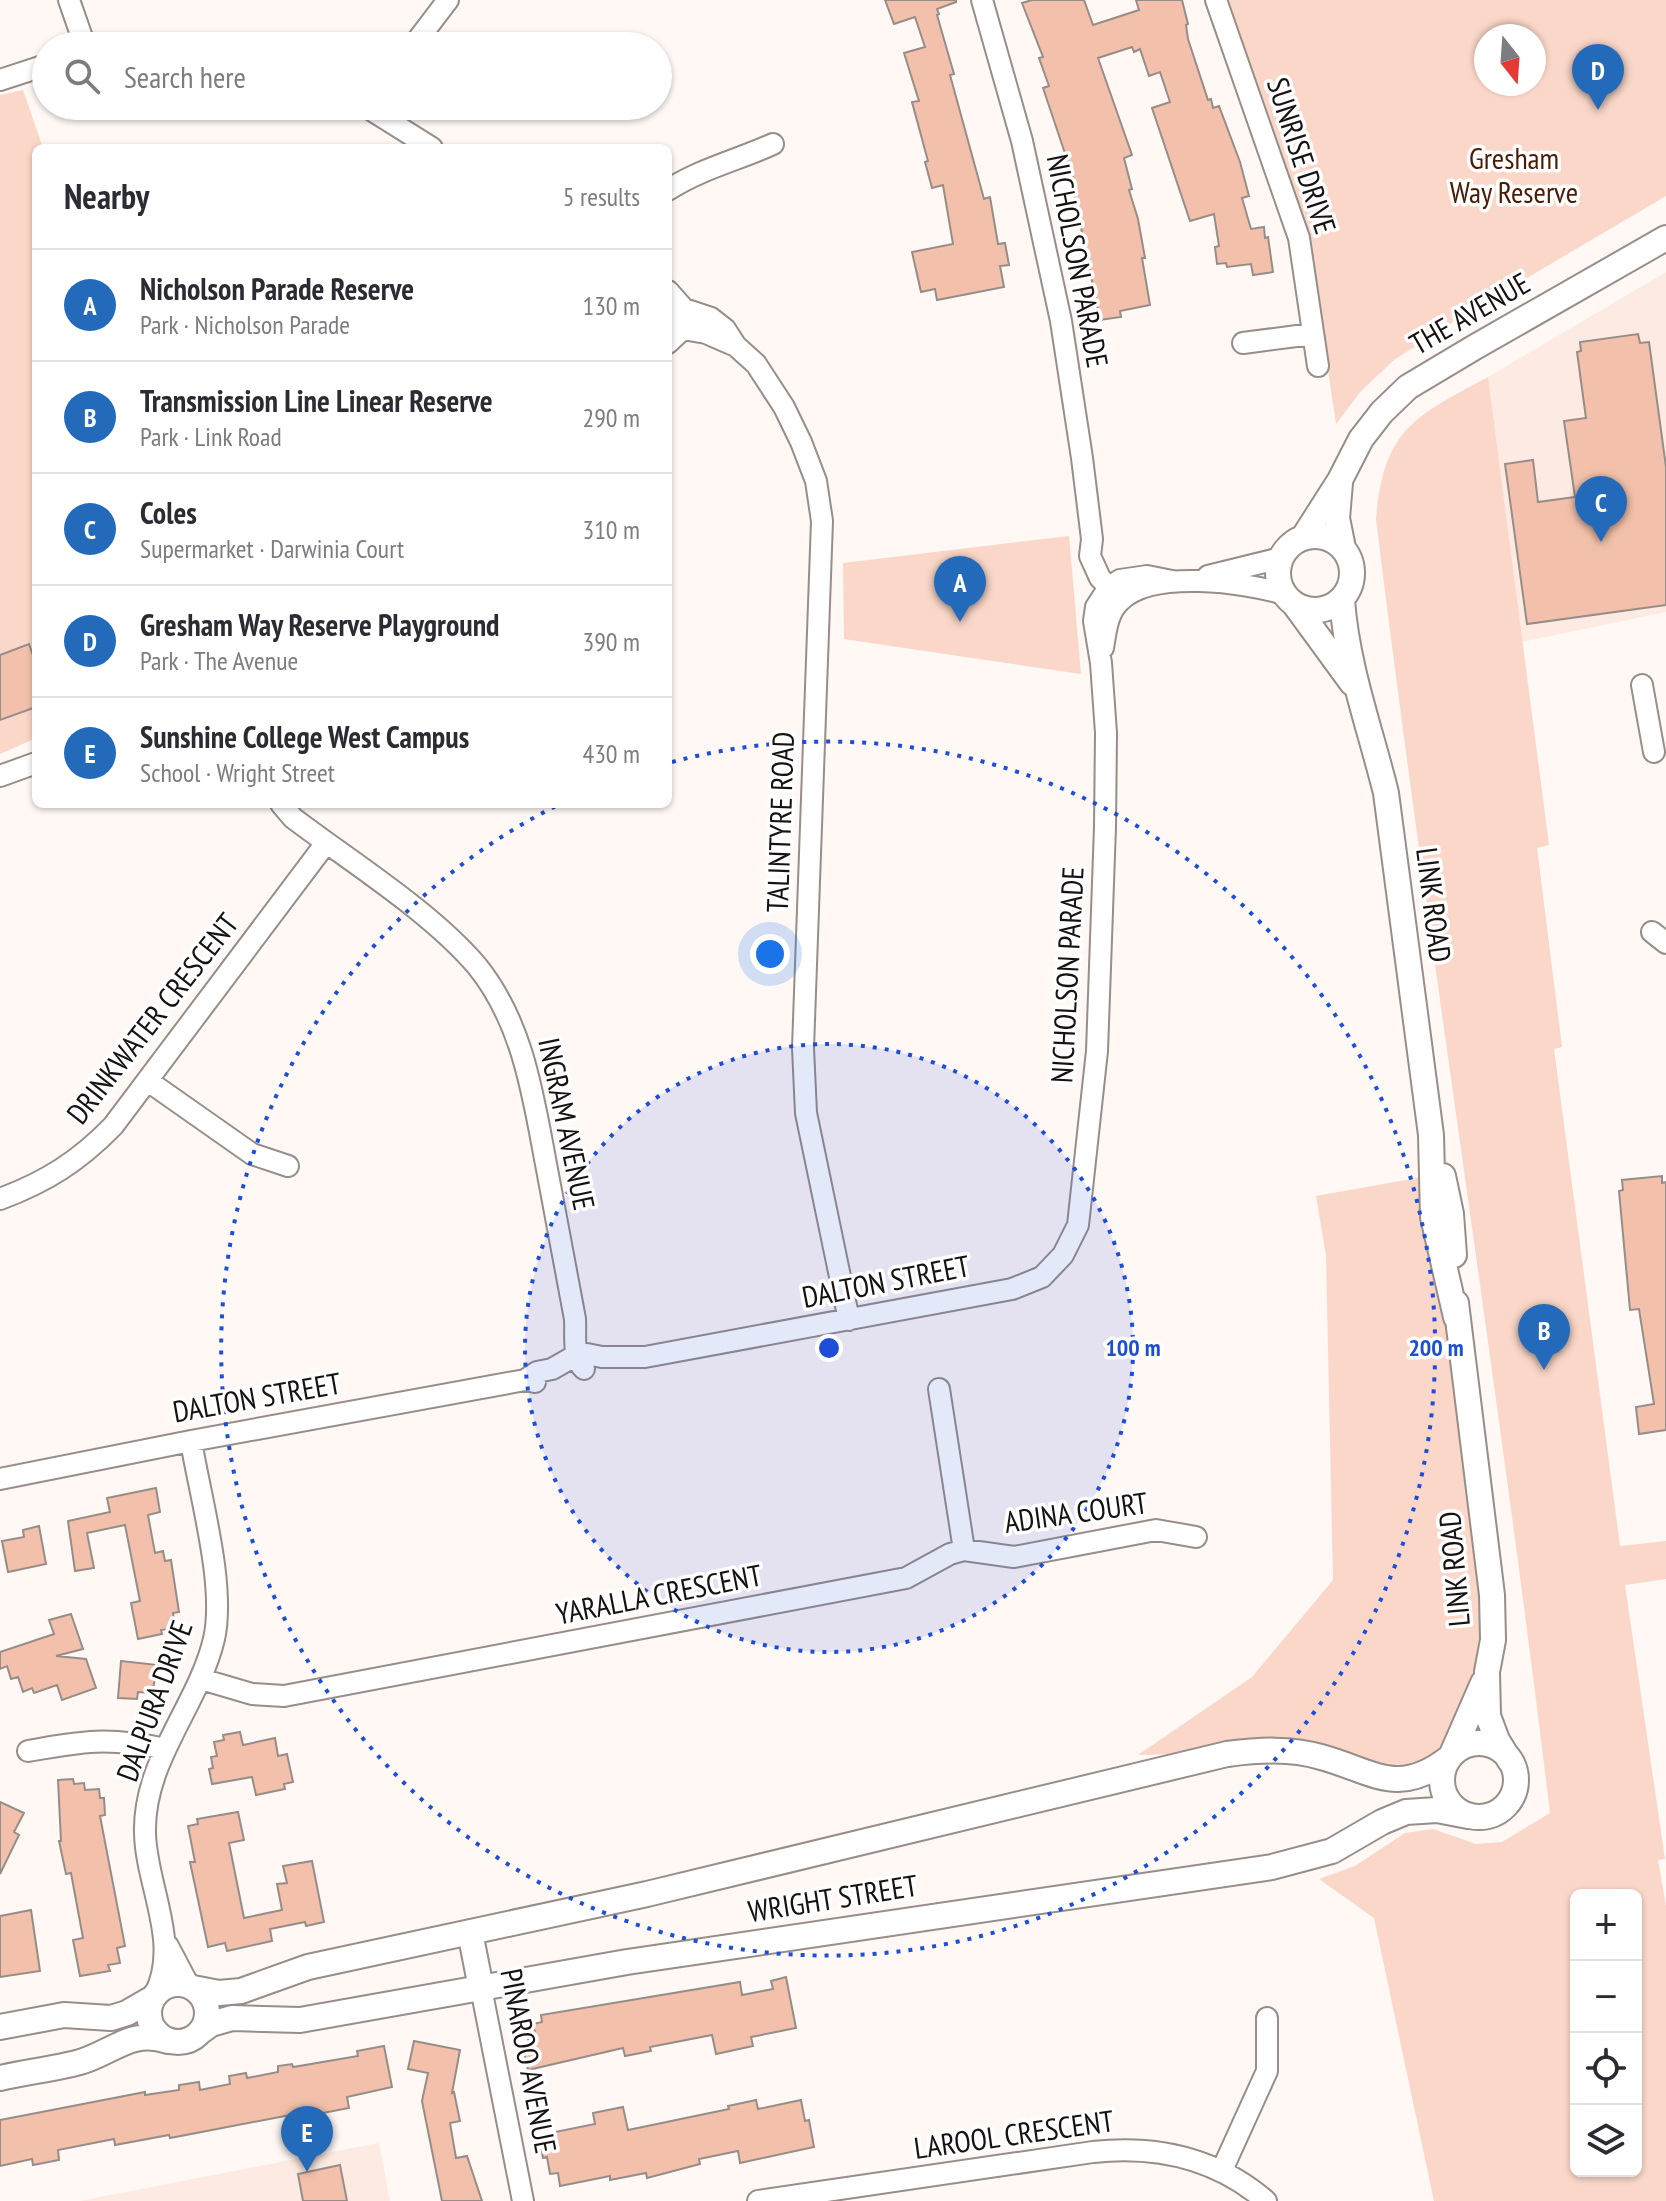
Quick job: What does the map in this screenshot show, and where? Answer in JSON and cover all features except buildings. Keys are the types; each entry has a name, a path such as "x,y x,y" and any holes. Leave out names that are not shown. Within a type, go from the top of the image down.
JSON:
{"street":[{"path":"71,32 69,0 80,32"},
{"path":"424,32 448,0"},
{"name":"NICHOLSON PARADE","path":"982,0 1022,141 1048,258 1072,387 1092,539 1090,556 1093,565 1115,590 1101,663 1106,733 1097,1051 1078,1225 1063,1255 1042,1277"},
{"name":"SUNRISE DRIVE","path":"1216,0 1299,238 1318,366"},
{"path":"0,80 32,70"},
{"path":"0,80 32,80"},
{"path":"393,120 426,144"},
{"path":"672,187 688,177 773,144"},
{"name":"THE AVENUE","path":"1303,538 1340,480 1361,439 1382,412 1408,387 1666,238"},
{"name":"TALINTYRE ROAD","path":"674,324 711,318 725,329 736,346 756,364 784,407 816,481 822,521 803,1048 806,1113 849,1320"},
{"path":"1243,343 1312,334"},
{"name":"THE AVENUE","path":"1340,480 1337,518 1343,548"},
{"path":"1183,580 1255,586 1289,600 1319,611 1342,600 1352,580 1349,558 1343,548 1325,537 1303,538 1294,543 1281,558 1278,571 1279,583 1289,600"},
{"path":"1115,590 1137,591 1281,558"},
{"name":"LINK ROAD","path":"1289,600 1355,688"},
{"name":"LINK ROAD","path":"1342,600 1355,688 1372,737 1386,793 1431,1135 1451,1214 1456,1317 1492,1595 1493,1640 1487,1672 1451,1756"},
{"path":"1642,685 1657,719 1654,752"},
{"path":"0,776 32,764"},
{"name":"INGRAM AVENUE","path":"284,808 293,818 435,925 479,969 500,1001 516,1033 529,1074 583,1360"},
{"name":"DRINKWATER CRESCENT","path":"0,1199 44,1181 86,1154 113,1126 326,843"},
{"path":"148,1081 252,1154 288,1166"},
{"name":"DALTON STREET","path":"0,1479 525,1380 537,1372 583,1360 626,1355 645,1357 1012,1289 1042,1277"},
{"path":"939,1389 964,1550"},
{"name":"DALPURA DRIVE","path":"154,1996 164,1973 163,1935 145,1833 151,1790 165,1749 201,1679 214,1638 218,1611 216,1581 191,1441"},
{"name":"ADINA COURT","path":"964,1550 1014,1557 1156,1530 1196,1537"},
{"name":"YARALLA CRESCENT","path":"201,1679 252,1694 284,1696 317,1691 906,1578 950,1554 964,1550"},
{"name":"LINK ROAD","path":"1487,1672 1490,1724 1510,1761"},
{"path":"28,1751 84,1741 113,1740 165,1749"},
{"path":"1483,1744 1501,1751 1510,1761 1516,1780 1510,1800 1495,1814 1482,1817 1468,1816 1453,1807 1443,1792 1442,1774 1451,1756 1463,1747 1483,1744"},
{"name":"WRIGHT STREET","path":"191,1987 219,1993 241,1991 308,1967 662,1891 1227,1754 1259,1750 1289,1751 1321,1757 1373,1776 1395,1779 1425,1773 1451,1756"},
{"name":"WRIGHT STREET","path":"200,2032 211,2024 232,2018 296,2020 642,1960 1272,1867 1332,1851 1406,1812 1437,1810 1468,1816"},
{"name":"PINAROO AVENUE","path":"470,1932 523,2201"},
{"name":"DALPURA DRIVE","path":"163,1935 176,1965 191,1987"},
{"path":"0,2027 64,2015 111,2018 127,2013 171,1985 191,1987 206,2005 206,2019 200,2032 182,2042 151,2036 134,2037 83,2061 0,2078"},
{"path":"154,1996 149,2010 150,2023 157,2034 168,2041"},
{"path":"1222,2170 1267,2071 1267,2018"},
{"name":"LAROOL CRESCENT","path":"758,2201 1116,2149 1182,2155 1222,2170 1266,2201"}],"shaded area":[{"path":"1666,272 1666,612 1522,642 1488,377"},
{"path":"379,2143 390,2201 80,2201"}],"green space":[{"name":"Gresham Way Reserve","path":"1225,0 1666,0 1666,196 1394,360 1361,391 1336,424 1308,236"},
{"path":"23,90 42,144 32,144 32,740 0,754 0,95"},
{"path":"1488,377 1549,845 1537,848 1562,1047 1554,1049 1620,1546 1666,1541 1666,1579 1625,1585 1665,1859 1658,1860 1666,1906 1666,2201 1434,2201 1374,1918 1319,1879 1355,1866 1405,1833 1433,1829 1476,1844 1502,1842 1550,1813 1376,519 1386,464 1395,445 1407,429 1440,403"},
{"path":"1069,536 1081,674 844,639 843,563"},
{"path":"1423,1177 1468,1480 1480,1587 1480,1638 1474,1675 1445,1748 1434,1757 1411,1766 1367,1761 1138,1755 1252,1677 1333,1580 1326,1255 1316,1196"}],"place":[{"name":"Gresham Way Reserve Playground","path":"1598,110"},
{"name":"Coles","path":"1601,542"},
{"name":"Nicholson Parade Reserve","path":"960,622"},
{"name":"Transmission Line Linear Reserve","path":"1544,1370"},
{"name":"Sunshine College West Campus","path":"307,2172"}]}
